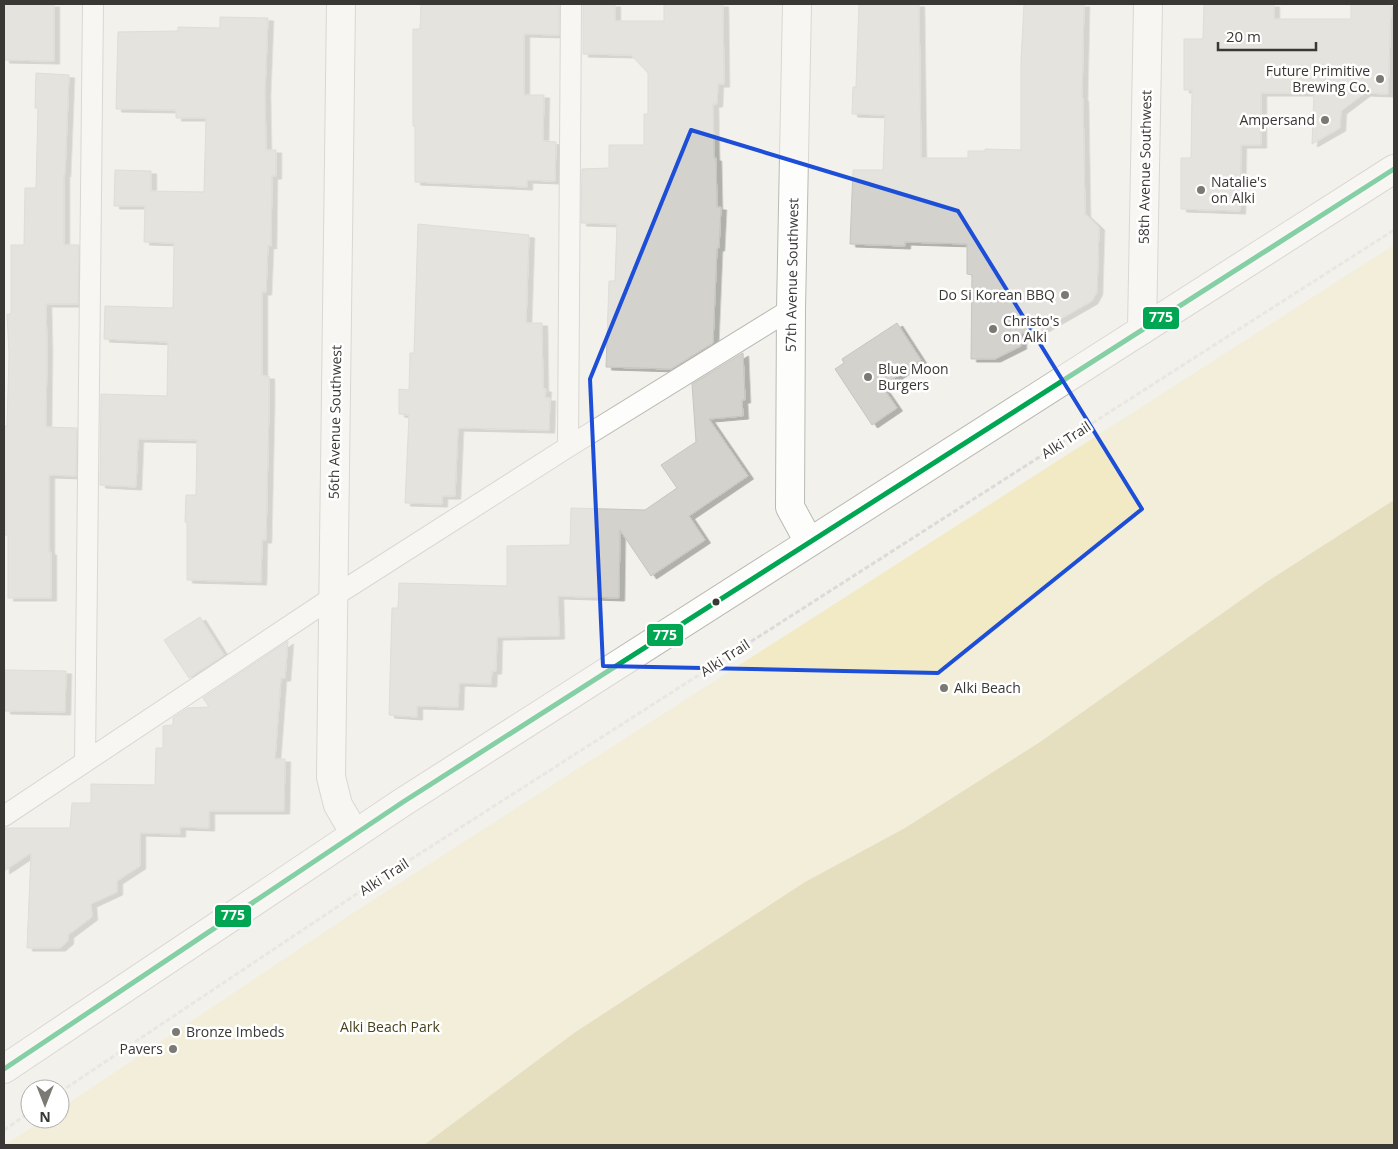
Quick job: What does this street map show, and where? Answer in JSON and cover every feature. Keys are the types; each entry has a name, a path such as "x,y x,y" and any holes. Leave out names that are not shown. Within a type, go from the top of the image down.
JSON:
{"street":[{"name":"56th Avenue Southwest","path":"341,4 331,777 338,806 355,834"},
{"name":"57th Avenue Southwest","path":"797,4 790,507 809,542"},
{"name":"58th Avenue Southwest","path":"1142,330 1148,4"},
{"path":"4,1069 355,834 1394,169"}],"lane":[{"path":"85,762 94,4"},
{"path":"568,447 571,4"},
{"path":"4,816 333,597 568,447 792,309"}],"path":[{"name":"Alki Trail","path":"70,1085 360,892 1394,230"},
{"path":"4,1130 20,1119"}],"highlighted area":[{"path":"691,130 958,211 1142,509 938,673 603,666 590,379"}],"green space":[{"name":"Alki Beach Park","path":"1394,245 1394,500 1268,581 1040,742 905,828 805,882 574,1033 424,1145 5,1145 30,1129 70,1129 70,1102 350,915"}],"shaded area":[{"path":"1394,500 1394,1145 424,1145 574,1033 805,882 905,828 1040,742 1268,581"}],"building":[{"path":"4,4 54,4 54,61 4,60"},
{"path":"421,4 559,4 559,35 524,34 524,95 544,95 543,141 556,142 555,181 527,180 527,187 415,182 413,29 420,29"},
{"path":"583,4 615,4 615,21 664,21 664,4 723,4 724,84 718,84 717,104 713,104 717,207 721,207 719,248 717,248 713,343 671,369 606,367 609,281 615,281 617,224 581,223 582,169 609,168 609,145 644,145 644,114 648,114 648,73 631,55 583,54"},
{"path":"859,4 919,4 921,158 968,158 968,151 985,151 985,149 1021,150 1021,61 1024,4 1084,4 1082,98 1085,214 1099,227 1097,292 1092,301 1036,333 1021,333 1021,346 995,359 971,359 972,275 967,274 967,244 905,242 905,246 850,244 853,170 883,170 885,115 852,114 853,87 856,87"},
{"path":"1204,4 1274,4 1274,19 1351,19 1351,4 1391,4 1388,94 1365,93 1341,111 1340,128 1312,144 1314,93 1261,93 1261,145 1241,145 1240,211 1181,209 1181,158 1191,158 1192,90 1184,90 1184,39 1203,39"},
{"path":"220,17 268,18 265,92 266,150 276,150 276,176 272,176 271,246 268,245 266,292 262,292 262,376 269,376 269,405 266,540 262,540 261,582 187,580 186,495 196,495 197,440 138,439 136,487 100,485 101,394 167,396 168,342 104,339 105,306 173,308 174,243 144,242 145,206 114,206 115,170 151,171 151,191 204,192 206,118 176,118 176,110 116,109 118,32 178,31 178,27 220,28"},
{"path":"36,73 69,75 64,174 64,245 79,245 78,304 46,304 46,427 77,428 76,476 49,475 51,598 8,598 8,535 5,535 4,474 4,426 7,426 9,354 7,314 11,314 11,245 24,245 25,188 36,188 38,108 35,108"},
{"path":"418,224 529,235 526,323 542,323 543,389 546,389 545,398 550,398 549,430 458,428 455,496 442,496 442,504 405,503 409,415 399,414 399,389 409,390 410,353 414,353"},
{"name":"Blue Moon Burgers","path":"897,323 921,360 882,386 897,408 872,425 835,369 844,363 842,359"},
{"path":"743,353 745,400 742,400 743,416 709,419 748,476 689,516 705,540 651,576 620,530 619,598 558,596 559,636 497,637 496,671 492,671 491,684 459,683 458,707 417,706 417,717 389,715 392,608 398,608 399,583 507,586 507,546 570,545 571,508 645,510 677,488 661,465 696,442 692,384"},
{"path":"200,617 224,655 189,678 164,640"},
{"path":"288,641 285,678 281,678 275,759 285,759 284,811 209,811 209,828 180,827 180,834 140,833 140,866 117,881 117,892 91,904 92,917 68,935 68,941 60,948 27,948 31,853 4,871 4,828 70,828 72,803 91,803 91,784 155,785 156,748 163,748 163,726 173,725 173,718 188,708 209,707 203,698"},
{"path":"5,670 66,671 65,712 5,711"}],"transit line":[{"name":"775","path":"4,1069 403,802 1394,169"}],"place":[{"name":"Future Primitive Brewing Co.","path":"1380,79"},
{"name":"Ampersand","path":"1325,120"},
{"name":"Natalie's on Alki","path":"1201,190"},
{"name":"Do Si Korean BBQ","path":"1065,295"},
{"name":"Christo's on Alki","path":"993,329"},
{"name":"Blue Moon Burgers","path":"868,377"},
{"name":"Alki Beach","path":"944,688"},
{"name":"Bronze Imbeds","path":"176,1032"},
{"name":"Pavers","path":"173,1049"}]}
